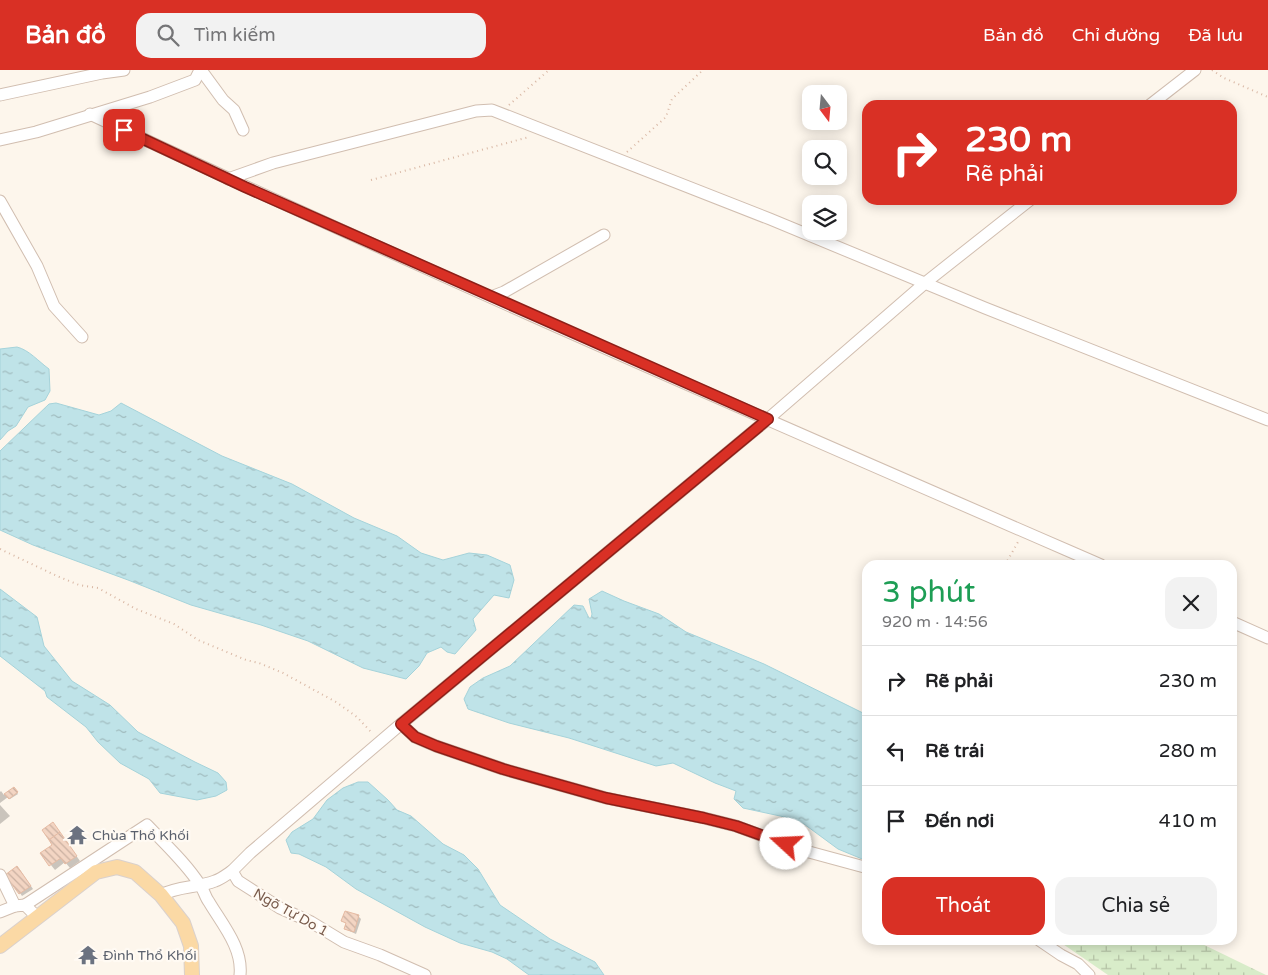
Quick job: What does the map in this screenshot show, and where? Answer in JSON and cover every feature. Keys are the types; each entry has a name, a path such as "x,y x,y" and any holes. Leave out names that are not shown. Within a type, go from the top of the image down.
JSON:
{"main road":[{"path":"0,946 96,872 116,867 135,872 161,895 183,923 191,946 192,975"}],"street":[{"path":"0,95 124,70"},
{"path":"0,140 36,132 150,97 195,80 201,70 223,100 234,110 243,130"},
{"path":"1156,100 1194,70"},
{"path":"228,179 273,163 476,111 492,110 770,219 1268,420"},
{"path":"90,114 228,179 1090,560"},
{"path":"0,201 37,266 54,306 82,337"},
{"path":"161,895 172,889 216,881 232,871 250,853 401,724 768,419 925,283 1024,205"},
{"path":"491,296 504,292 604,235"},
{"path":"1237,624 1268,638"},
{"path":"401,724 415,737 512,772 606,798 736,826 798,849 862,866"},
{"path":"0,912 20,905 146,825 177,856 201,885 208,902 221,920 236,947 240,975"},
{"name":"Ngõ Tự Do 1","path":"232,871 238,881 280,908 311,922 344,942 380,955 425,975"},
{"path":"0,875 20,905 37,917"},
{"path":"1046,945 1078,964 1089,975"}],"path":[{"path":"500,113 549,70"},
{"path":"619,161 666,117 672,99 703,70"},
{"path":"1212,70 1224,78 1268,97"},
{"path":"370,180 529,138 538,129"},
{"path":"1008,560 1024,531"},
{"path":"0,549 78,585 98,588 136,609 174,624 198,640 246,660 272,668 306,685 357,717 379,743"}],"green space":[{"path":"1064,945 1204,945 1266,975 1108,975"}],"water":[{"path":"17,347 29,353 49,369 50,391 45,400 28,407 16,426 8,431 0,440 0,349"},
{"path":"56,403 99,415 111,411 121,403 222,456 292,484 354,518 397,536 421,553 443,560 469,553 487,555 510,565 514,580 509,598 494,595 473,619 476,630 455,654 447,652 441,647 427,653 419,666 406,679 363,668 308,641 191,605 33,545 0,530 0,451 49,404"},
{"path":"0,589 37,617 44,646 72,681 110,705 138,732 218,773 226,782 227,790 216,796 197,800 160,793 149,779 120,763 98,742 86,727 47,697 45,691 0,656"},
{"path":"602,591 659,614 686,632 764,664 862,713 862,859 838,849 804,824 794,819 743,808 734,799 736,791 673,763 656,766 569,738 509,723 468,709 464,699 470,687 483,678 510,666 574,605 583,606 589,618 591,618 589,599"},
{"path":"358,782 368,782 397,810 411,816 443,844 464,855 478,869 500,905 550,939 595,962 604,975 529,975 507,959 492,952 460,943 425,927 356,889 326,867 299,854 291,853 286,840 292,832 313,819 327,800 343,788"}],"building":[{"path":"14,787 18,792 9,799 4,794"},
{"path":"53,822 60,832 49,840 42,830"},
{"path":"60,832 77,856 65,864 61,858 49,866 40,853 52,845 49,840"},
{"path":"17,866 31,886 19,894 5,875"},
{"path":"345,911 359,915 354,932 344,929 346,923 341,921"}],"place":[{"name":"Chùa Thổ Khối","path":"77,835"},
{"name":"Đình Thổ Khối","path":"88,955"}],"route":[{"path":"124,130 245,187 768,419 401,724 415,737 503,769 606,798 736,826 786,844"}]}
